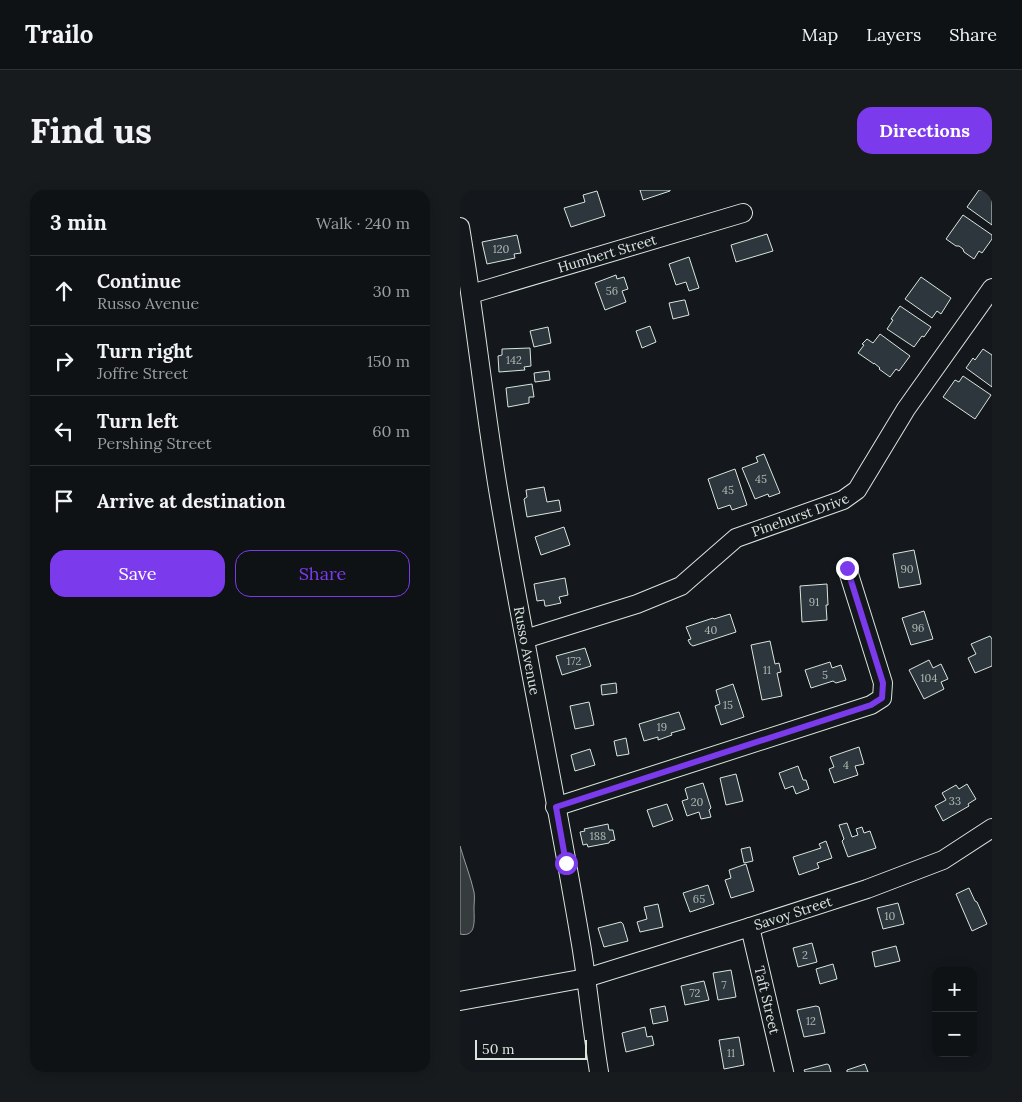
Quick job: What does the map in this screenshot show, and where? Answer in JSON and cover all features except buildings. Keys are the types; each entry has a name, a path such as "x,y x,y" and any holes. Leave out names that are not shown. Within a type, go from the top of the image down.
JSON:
{"street":[{"name":"Humbert Street","path":"471,294 743,213"},
{"name":"Russo Avenue","path":"460,227 496,478 581,945 598,1072"},
{"name":"Pinehurst Drive","path":"525,639 637,604 681,586 736,538 843,500 857,490 906,409 992,288"},
{"path":"556,807 871,705 882,698 883,683 847,568"},
{"name":"Savoy Street","path":"460,1001 586,978 867,889 943,860 992,828"},
{"name":"Taft Street","path":"750,927 784,1072"}],"shaded area":[{"path":"460,846 474,892 473,927 469,933 465,934 460,934"}],"route":[{"path":"566,863 556,807 871,705 882,698 883,683 847,568"}]}
